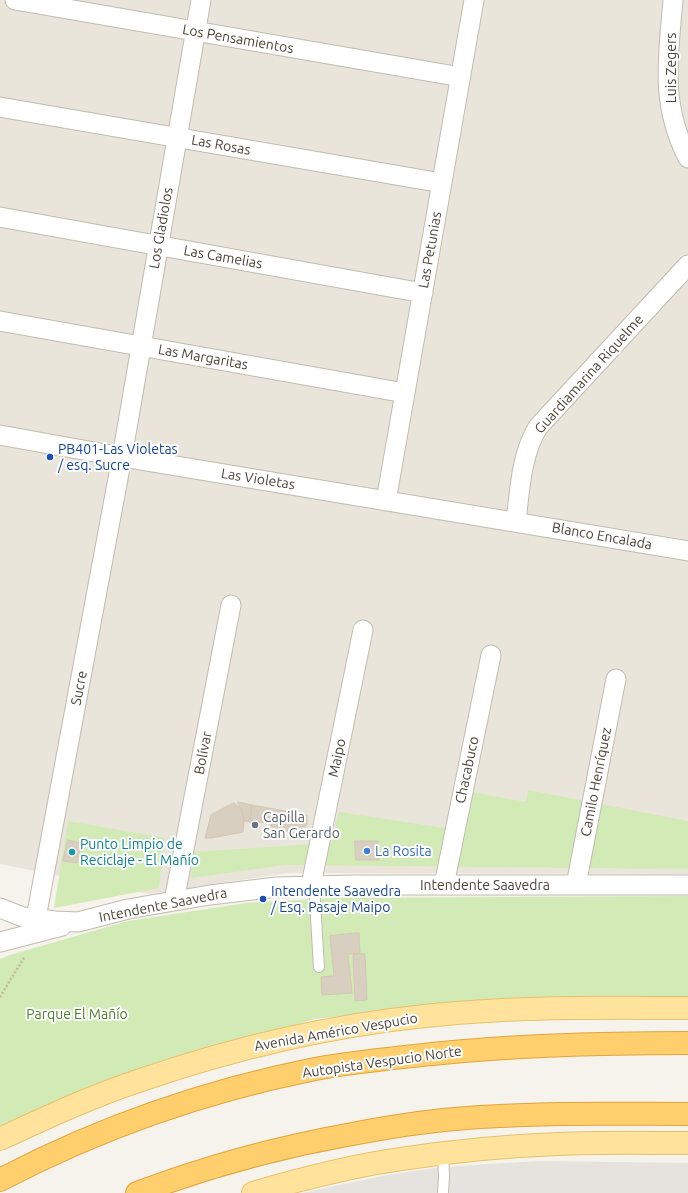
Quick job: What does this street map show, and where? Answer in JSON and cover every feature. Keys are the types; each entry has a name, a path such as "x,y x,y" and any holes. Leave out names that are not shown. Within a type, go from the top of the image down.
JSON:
{"highway":[{"name":"Autopista Vespucio Norte","path":"0,1180 68,1146 161,1110 248,1085 316,1069 378,1060 489,1049 605,1044 688,1043"},
{"path":"137,1193 180,1177 253,1156 314,1141 402,1125 454,1119 509,1116 579,1114 688,1114"}],"main road":[{"name":"Avenida Américo Vespucio","path":"0,1139 53,1115 136,1081 223,1054 311,1033 367,1023 481,1011 537,1008 688,1008"},
{"path":"253,1193 301,1180 372,1164 443,1153 498,1147 559,1144 688,1143"}],"street":[{"name":"Los Pensamientos","path":"15,0 461,77"},
{"name":"Los Gladiolos","path":"122,457 201,0"},
{"name":"Las Petunias","path":"386,501 474,0"},
{"name":"Luis Zegers","path":"673,0 669,58 669,96 675,129 688,158"},
{"name":"Las Rosas","path":"0,108 442,183"},
{"name":"Las Camelias","path":"0,218 423,293"},
{"name":"Guardiamarina Riquelme","path":"516,521 526,451 531,438 538,427 546,416 688,265"},
{"name":"Las Margaritas","path":"0,321 405,393"},
{"name":"Las Violetas","path":"0,435 386,501 516,521"},
{"name":"Sucre","path":"38,925 122,457"},
{"name":"Blanco Encalada","path":"516,521 688,551"},
{"name":"Bolívar","path":"174,901 231,605"},
{"name":"Maipo","path":"312,885 363,630"},
{"name":"Chacabuco","path":"444,885 491,655"},
{"name":"Camilo Henríquez","path":"576,885 616,679"},
{"name":"Intendente Saavedra","path":"0,908 38,925 78,922 128,909 243,890 312,885 688,885"},
{"path":"0,942 38,925"}],"lane":[{"path":"312,885 319,967"},
{"path":"443,1153 443,1193"}],"path":[{"path":"0,997 38,925"}],"shaded area":[{"path":"0,0 688,0 688,874 287,873 149,894 0,864"},
{"path":"540,1161 688,1163 688,1193 302,1193 382,1176 435,1168"}],"green space":[{"path":"528,790 688,821 688,869 285,865 191,878 192,852 332,843 339,812 464,831 471,792 526,802"},
{"path":"68,821 165,838 159,888 54,908"},
{"name":"Parque El Mañío","path":"688,896 688,996 475,1001 314,1019 56,1100 0,1131 0,959 10,955 128,921 246,903 334,898"}],"building":[{"path":"238,802 252,805 250,822 244,821"},
{"path":"234,803 241,809 244,818 243,832 205,838 211,815"},
{"path":"252,805 307,815 307,825 296,833 271,828 271,824 250,820"},
{"name":"Punto Limpio de Reciclaje - El Mañío","path":"68,840 81,843 77,863 63,861"},
{"name":"La Rosita","path":"355,841 378,841 379,860 356,860"},
{"path":"359,933 360,953 348,954 352,993 322,995 321,977 334,976 330,936"},
{"path":"365,954 367,1000 355,1001 353,955"}],"place":[{"name":"PB401-Las Violetas / esq. Sucre","path":"50,457"},
{"name":"Capilla San Gerardo","path":"255,825"},
{"name":"La Rosita","path":"367,851"},
{"name":"Punto Limpio de Reciclaje - El Mañío","path":"72,852"},
{"name":"Intendente Saavedra / Esq. Pasaje Maipo","path":"263,899"}]}
